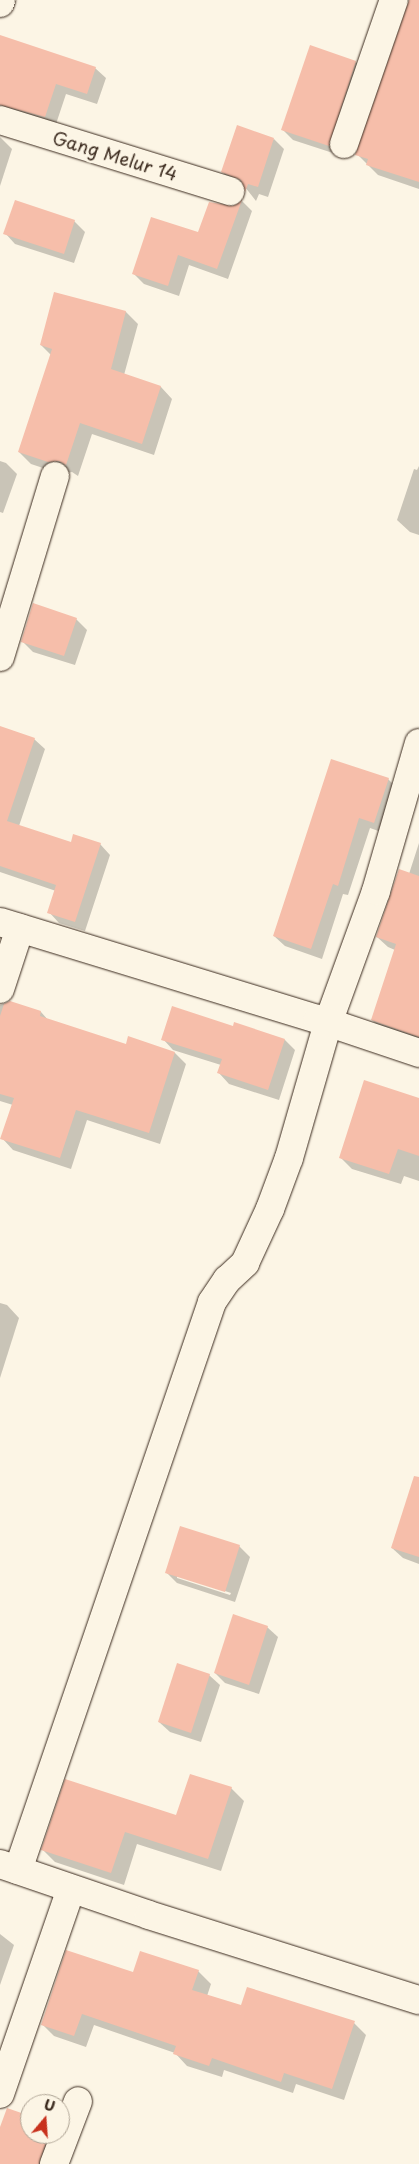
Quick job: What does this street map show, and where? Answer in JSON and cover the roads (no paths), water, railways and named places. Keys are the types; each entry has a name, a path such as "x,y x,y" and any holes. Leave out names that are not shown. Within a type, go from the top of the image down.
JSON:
{"street":[{"path":"344,144 394,0"},
{"name":"Gang Melur 14","path":"0,120 230,191"},
{"path":"0,657 55,476"},
{"path":"418,748 376,891 328,1023 289,1158 270,1209 245,1263 227,1280 212,1302 9,1867 71,1889 419,2000"},
{"path":"0,989 10,925 419,1053"},
{"path":"0,2094 71,1889"},
{"path":"54,2164 78,2102"}]}
